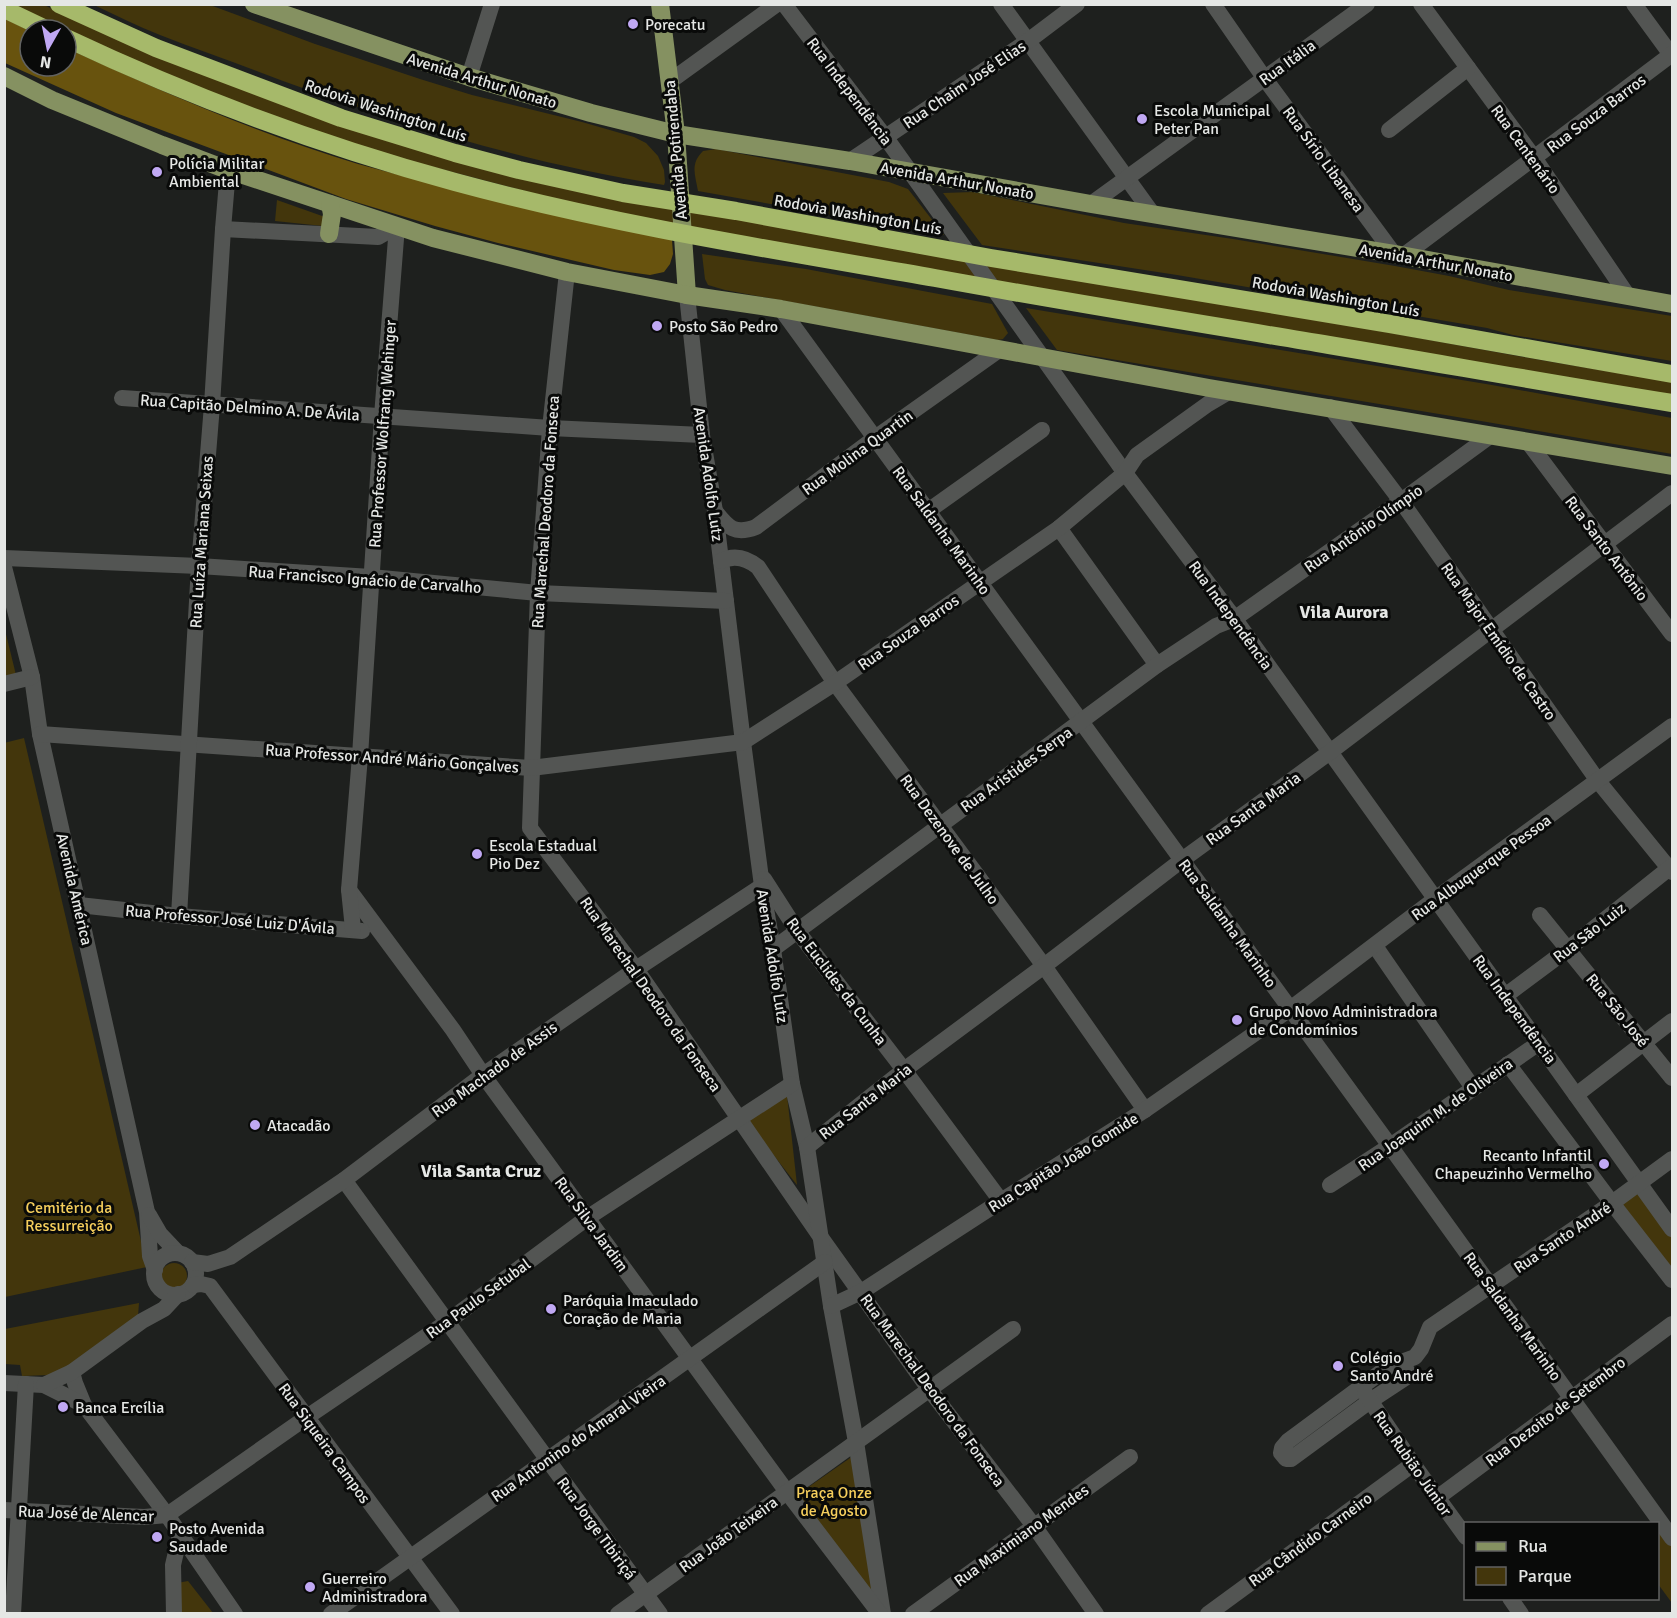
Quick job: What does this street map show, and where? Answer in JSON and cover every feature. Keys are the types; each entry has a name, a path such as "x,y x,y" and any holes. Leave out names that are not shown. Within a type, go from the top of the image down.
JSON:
{"highway":[{"name":"Rodovia Washington Luís","path":"59,4 156,48 321,111 394,135 519,170 623,193 1672,374"},
{"path":"4,9 23,18"},
{"path":"78,43 181,89 326,143 454,182 568,210 674,232 1038,297 1672,404"}],"main road":[{"name":"Avenida Potirendaba","path":"660,4 676,134 687,295"},
{"name":"Avenida Arthur Nonato","path":"258,5 469,77 591,113 676,134 909,171 1672,304"},
{"path":"4,76 52,100 228,170 433,238 567,272 1043,358 1209,396 1230,391 1528,442 1545,454 1672,466"},
{"path":"329,234 332,214 330,204"}],"street":[{"path":"469,77 492,4"},
{"path":"669,82 777,4"},
{"name":"Rua Independência","path":"784,4 886,138 1125,473 1234,619 1672,1229"},
{"path":"1001,4 1152,213"},
{"name":"Rua Chaim José Elias","path":"850,161 1028,41 1077,4"},
{"name":"Rua Sírio Libanesa","path":"1213,4 1265,79 1399,255"},
{"name":"Rua Itália","path":"1091,204 1367,4"},
{"name":"Rua Centenário","path":"1421,4 1535,159 1628,296"},
{"path":"1634,4 1672,55"},
{"name":"Rua Souza Barros","path":"1399,255 1535,159 1672,55"},
{"path":"1389,130 1468,68"},
{"name":"Rua Luíza Mariana Seixas","path":"179,916 199,566 228,170"},
{"path":"223,229 378,237 397,226"},
{"name":"Rua Professor Wolfrang Wehinger","path":"353,929 349,890 397,226"},
{"name":"Rua Marechal Deodoro da Fonseca","path":"567,272 550,428 538,592 530,828 636,969 822,1239 929,1389 1034,1526 1096,1614"},
{"name":"Avenida Adolfo Lutz","path":"687,295 702,435 715,512 762,881 792,1084 807,1147 831,1306 856,1442 881,1614"},
{"name":"Rua Saldanha Marinho","path":"781,309 1671,1532"},
{"name":"Rua Molina Quartin","path":"756,527 875,438 999,350"},
{"name":"Rua Souza Barros","path":"743,742 835,683 1059,528 1125,473 1137,455 1209,396"},
{"name":"Rua Capitão Delmino A. De Ávila","path":"122,398 550,428 702,435"},
{"name":"Rua Major Emídio de Castro","path":"1330,407 1401,501 1598,781 1672,869"},
{"path":"928,511 1042,430"},
{"name":"Rua Antônio Olímpio","path":"1234,619 1490,436"},
{"name":"Rua Santo Antônio","path":"1545,454 1605,545 1672,634"},
{"name":"Rua Santa Maria","path":"807,1147 904,1070 1672,493"},
{"path":"715,512 734,530 741,531 756,527"},
{"name":"Rua Dezenove de Julho","path":"756,527 748,536 747,548 835,683 1044,966 1145,1110"},
{"path":"1059,528 1157,665"},
{"path":"721,561 739,557 758,567"},
{"name":"Rua Francisco Ignácio de Carvalho","path":"4,558 199,566 371,577 538,592 726,601"},
{"name":"Avenida América","path":"4,567 32,678 40,734 147,1212 150,1256 155,1270"},
{"name":"Rua Aristides Serpa","path":"773,950 1157,665 1215,627 1234,619"},
{"path":"4,684 32,678"},
{"name":"Rua Albuquerque Pessoa","path":"1290,1009 1435,899 1672,726"},
{"name":"Rua Professor André Mário Gonçalves","path":"40,734 531,768 743,742"},
{"name":"Rua São Luiz","path":"1505,996 1672,869"},
{"name":"Rua Euclides da Cunha","path":"762,881 766,880 798,932 904,1070 1000,1201"},
{"name":"Rua Machado de Assis","path":"185,1258 208,1264 230,1257 344,1180 483,1075 762,881"},
{"name":"Rua Silva Jardim","path":"349,890 787,1492 881,1614"},
{"name":"Rua Professor José Luiz D'Ávila","path":"79,905 179,916 353,929 381,935"},
{"name":"Rua São José","path":"1540,915 1672,1078"},
{"path":"1375,946 1473,1088"},
{"name":"Rua Capitão João Gomide","path":"831,1306 861,1292 1145,1110 1290,1009"},
{"path":"1576,1095 1672,1021"},
{"name":"Rua Joaquim M. de Oliveira","path":"1330,1185 1539,1043"},
{"path":"1508,1064 1672,1280"},
{"name":"Rua Paulo Setubal","path":"167,1515 447,1322 587,1218 792,1084"},
{"name":"Rua Santo André","path":"1321,1427 1366,1394 1388,1366 1415,1357 1430,1327 1612,1203 1672,1159"},
{"name":"Rua Jorge Tibiriçá","path":"344,1180 660,1614"},
{"name":"Avenida América","path":"147,1212 160,1234 185,1258"},
{"path":"44,1385 72,1372 142,1321 164,1309 178,1294 193,1285 196,1276 185,1258 166,1255 157,1264 155,1279 160,1288 168,1293 178,1294"},
{"name":"Rua Machado de Assis","path":"210,1286 230,1257"},
{"name":"Rua Antonino do Amaral Vieira","path":"331,1614 825,1262"},
{"path":"193,1285 210,1286"},
{"name":"Rua Siqueira Campos","path":"210,1286 452,1614"},
{"path":"142,1321 160,1288"},
{"name":"Rua Dezoito de Setembro","path":"1437,1498 1672,1324"},
{"name":"Rua João Teixeira","path":"618,1614 1013,1329"},
{"path":"72,1372 84,1405 167,1515 235,1614"},
{"path":"4,1383 44,1385 84,1405"},
{"path":"13,1614 12,1511 26,1384"},
{"name":"Rua Rubião Júnior","path":"1366,1394 1464,1534"},
{"name":"Rua Maximiano Mendes","path":"913,1614 1130,1457"},
{"name":"Rua Cândido Carneiro","path":"1208,1614 1413,1464"},
{"name":"Rua José de Alencar","path":"12,1511 144,1517 167,1515"},
{"path":"174,1614 173,1565 180,1534"}],"green space":[{"path":"10,5 44,5 73,18 37,18"},
{"path":"94,5 210,5 315,44 420,79 472,95 634,137 646,143 658,156 664,170 665,182 664,185 567,167 424,128 330,98 191,47 151,32"},
{"path":"78,20 419,149 1380,331 1672,382 1672,398 1072,297 598,210 361,148 192,87 78,35"},
{"path":"716,149 889,182 908,189 944,235 698,191 694,169 696,160 703,151"},
{"path":"973,192 1124,223 1395,266 1509,290 1672,316 1672,361 1177,275 982,245 943,193"},
{"path":"277,200 325,217 323,226 275,221"},
{"path":"702,254 806,269 992,304 1008,333 1003,339 998,340 725,290 708,285 705,279"},
{"path":"1026,308 1492,385 1672,418 1672,454 1057,350"},
{"path":"4,626 16,675 4,678"},
{"name":"Cemitério da Ressurreição","path":"24,738 147,1267 5,1297 4,743"},
{"path":"787,1095 797,1185 745,1119"},
{"path":"1636,1185 1672,1235 1672,1277 1615,1202"},
{"path":"174,1263 183,1267 187,1276 183,1285 174,1289 165,1285 161,1276 165,1267"},
{"path":"139,1303 138,1316 74,1364 49,1375 22,1376 20,1365 5,1364 5,1329"},
{"name":"Praça Onze de Agosto","path":"853,1456 875,1599 797,1495"},
{"path":"1659,1525 1672,1544 1672,1603 1659,1585"},
{"path":"188,1581 213,1613 178,1613 177,1583"}],"shaded area":[{"path":"5,19 18,25 18,69 5,63"},
{"path":"78,53 210,111 321,152 407,177 672,240 673,254 664,272 650,275 614,270 498,243 346,199 116,113 38,78 78,78"}],"place":[{"name":"Porecatu","path":"633,24"},
{"name":"Escola Municipal Peter Pan","path":"1142,119"},
{"name":"Polícia Militar Ambiental","path":"157,172"},
{"name":"Posto São Pedro","path":"657,326"},
{"name":"Escola Estadual Pio Dez","path":"477,854"},
{"name":"Grupo Novo Administradora de Condomínios","path":"1237,1020"},
{"name":"Atacadão","path":"255,1125"},
{"name":"Recanto Infantil Chapeuzinho Vermelho","path":"1604,1164"},
{"name":"Paróquia Imaculado Coração de Maria","path":"551,1309"},
{"name":"Colégio Santo André","path":"1338,1366"},
{"name":"Banca Ercília","path":"63,1407"},
{"name":"Posto Avenida Saudade","path":"157,1537"},
{"name":"Guerreiro Administradora","path":"310,1587"}],"district":[{"name":"Vila Aurora","path":"1344,612"},
{"name":"Vila Santa Cruz","path":"481,1171"}]}
